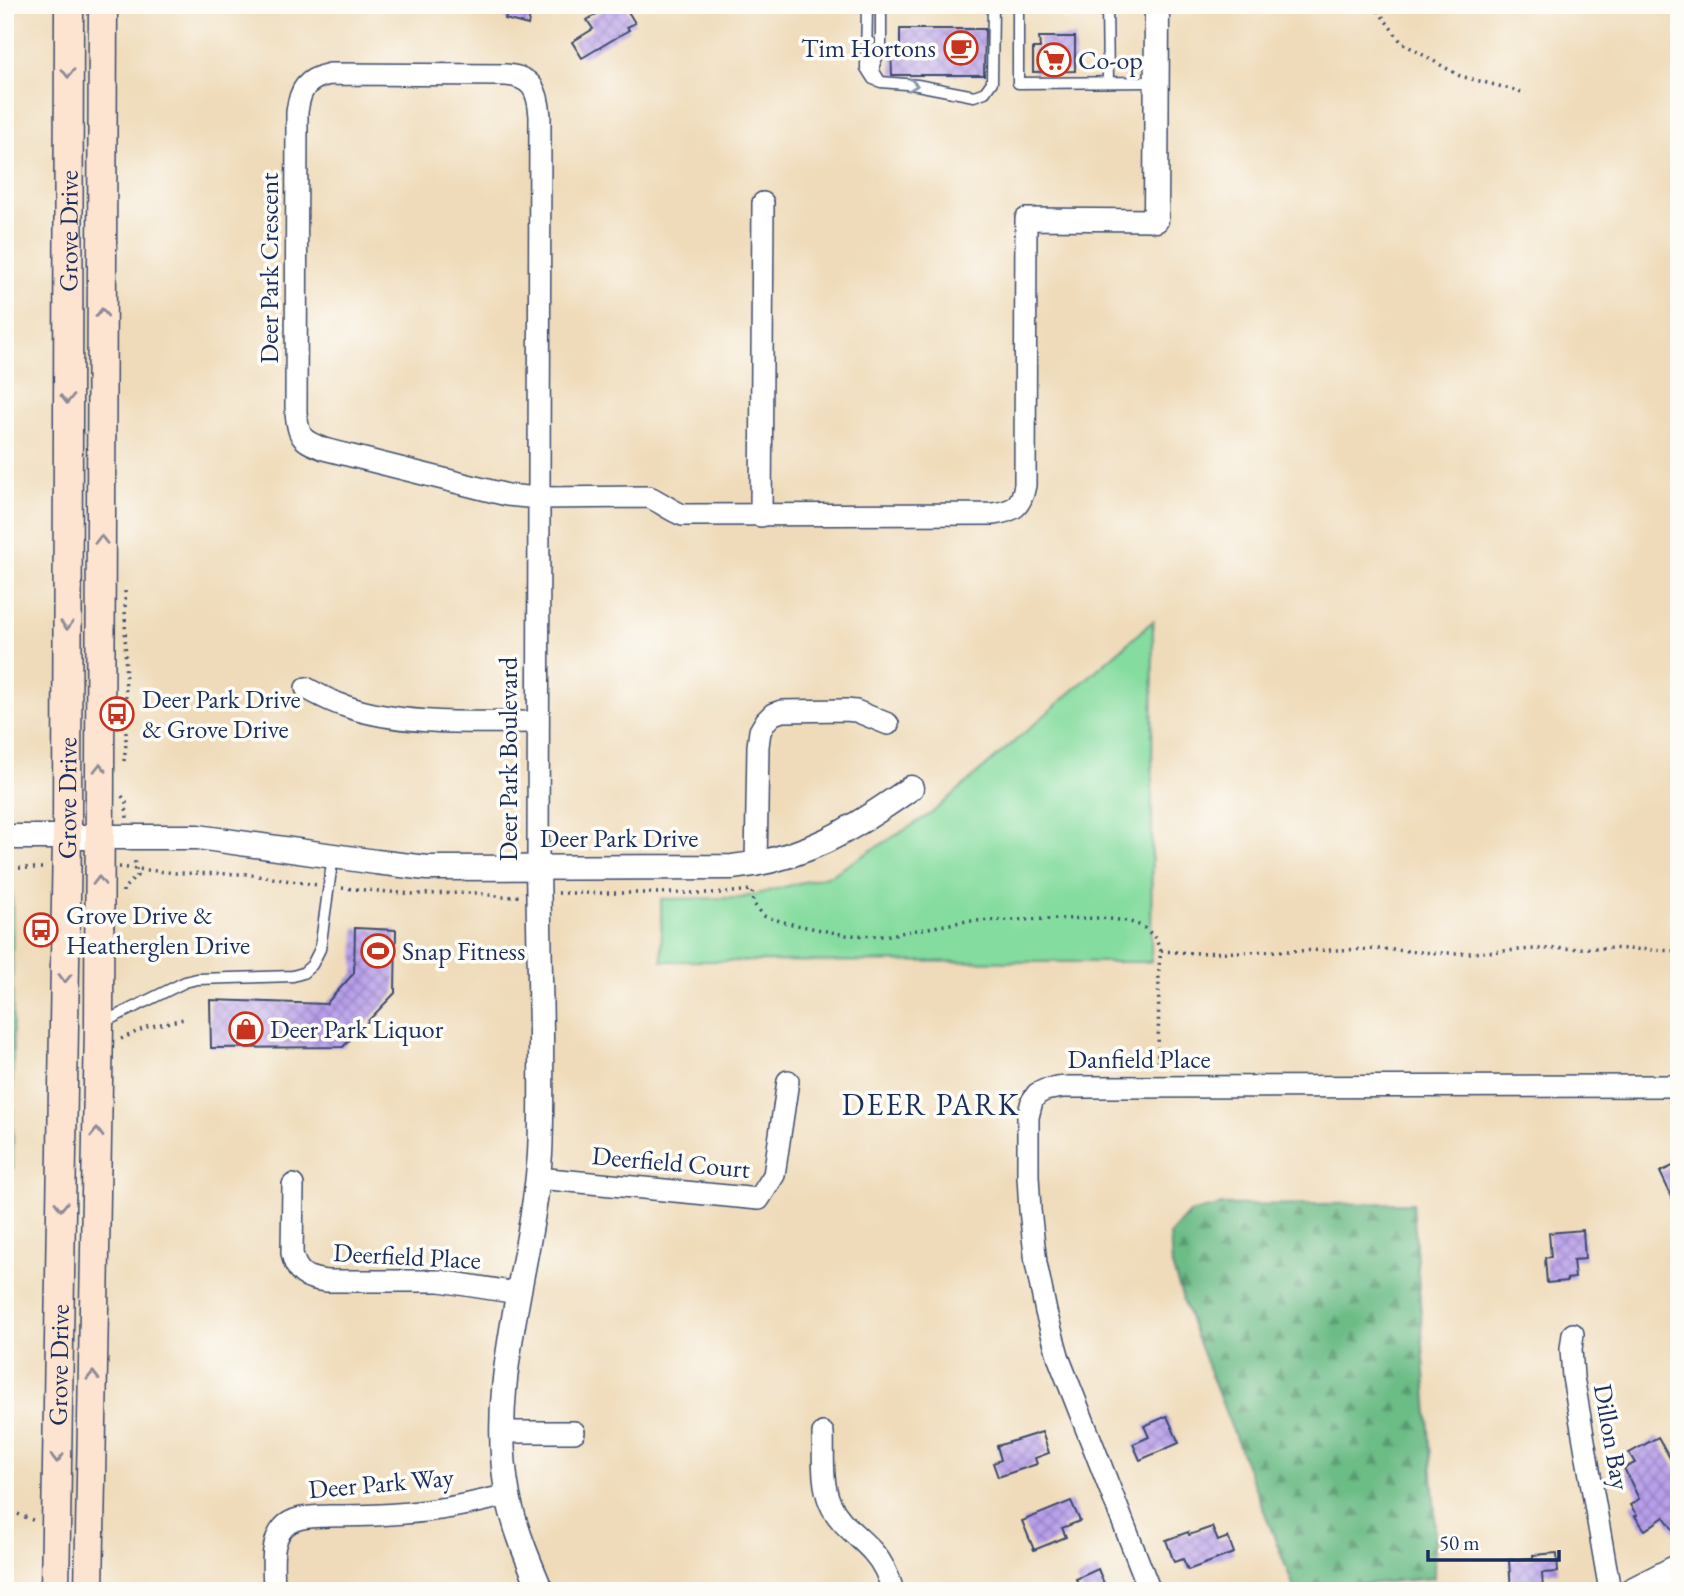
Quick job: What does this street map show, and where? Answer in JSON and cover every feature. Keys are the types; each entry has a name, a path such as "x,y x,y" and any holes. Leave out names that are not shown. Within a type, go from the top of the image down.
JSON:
{"main road":[{"name":"Grove Drive","path":"55,1591 67,836 69,5"},
{"name":"Grove Drive","path":"89,1591 110,1032 100,836 103,5"}],"street":[{"path":"1156,220 1157,5"},
{"name":"Deer Park Crescent","path":"532,85 515,76 506,75 330,74 308,83 301,93 297,112 296,413 302,438 311,444 493,492 538,498 649,497 683,516 1006,512 1017,506 1023,498 1025,485 1027,219 1156,220"},
{"name":"Deer Park Boulevard","path":"532,85 537,95 540,116 537,722 542,1110 538,1178 507,1364 503,1432 508,1495 517,1531 541,1591"},
{"path":"761,516 763,203"},
{"path":"306,688 348,707 387,716 537,722"},
{"path":"756,865 758,746 760,731 766,721 773,714 789,709 845,710 856,711 888,724"},
{"name":"Deer Park Drive","path":"5,837 198,837 427,868 732,867 756,865 792,855 832,839 911,788"},
{"name":"Deerfield Court","path":"538,1178 759,1199 774,1175 788,1081"},
{"name":"Danfield Place","path":"1150,1591 1074,1401 1052,1336 1041,1288 1033,1238 1028,1176 1027,1125 1032,1101 1037,1094 1063,1087 1679,1086"},
{"name":"Deerfield Place","path":"293,1185 292,1253 294,1262 305,1275 327,1281 440,1281 519,1293"},
{"name":"Dillon Bay","path":"1573,1334 1573,1377 1610,1591"},
{"path":"503,1432 574,1432"},
{"path":"823,1433 824,1476 830,1503 836,1516 874,1553 883,1566 893,1591"},
{"name":"Deer Park Way","path":"274,1591 276,1540 284,1526 290,1522 300,1518 373,1516 443,1509 508,1495"},
{"path":"1630,1591 1679,1566"}],"lane":[{"path":"867,5 866,68 873,79 974,96 985,92 992,82 993,5"},
{"path":"881,5 881,48 874,71 881,82"},
{"path":"1018,5 1018,83 1157,82"},
{"path":"1107,5 1108,82"},
{"path":"110,1032 185,982 197,979 293,976 303,973 312,965 320,949 333,856"}],"path":[{"path":"1374,5 1402,43 1460,76 1526,93"},
{"path":"123,769 126,744"},
{"path":"121,794 126,802 129,836 137,869 137,876 123,889 123,902"},
{"path":"752,890 753,903 764,916 846,936 884,936 967,921 1101,918 1142,926 1154,936 1161,951 1158,1087"},
{"path":"1161,951 1192,953 1380,949 1447,953 1603,948 1679,951"},
{"path":"110,1032 184,1019"},
{"path":"5,1509 35,1521"}],"green space":[{"path":"1153,621 1151,962 662,961 661,899 741,898 831,875 932,813"},
{"path":"5,873 12,873 13,1168 5,1166"},
{"path":"1413,1203 1435,1515 1434,1578 1295,1590 1193,1329 1172,1266 1170,1234 1189,1213 1222,1205"}],"building":[{"path":"508,5 532,5 528,25 505,19"},
{"path":"611,5 624,5 635,23 627,27 629,30 582,58 572,42 593,29 587,20"},
{"path":"900,29 985,29 984,75 892,75 891,49 900,49"},
{"name":"Co-op","path":"1039,37 1075,37 1075,71 1033,72 1033,48 1040,48"},
{"path":"355,928 396,930 395,993 343,1047 211,1048 210,1000 326,1004 354,973"},
{"path":"1679,1163 1679,1212 1660,1172"},
{"path":"1583,1230 1585,1259 1573,1260 1575,1278 1547,1283 1545,1258 1551,1257 1549,1233"},
{"path":"1167,1416 1179,1443 1140,1460 1133,1444 1149,1437 1144,1426"},
{"path":"1042,1432 1049,1453 1035,1458 1037,1464 998,1477 993,1463 1001,1460 997,1446"},
{"path":"1658,1437 1679,1474 1679,1538 1664,1517 1645,1530 1630,1505 1639,1499 1624,1468 1635,1463 1629,1453"},
{"path":"1071,1501 1080,1521 1062,1528 1066,1537 1034,1550 1022,1521"},
{"path":"1212,1527 1218,1541 1228,1537 1234,1553 1188,1570 1183,1559 1174,1562 1166,1540"},
{"path":"1557,1553 1558,1572 1542,1573 1543,1590 1511,1591 1509,1560"},
{"path":"1098,1569 1107,1591 1081,1591 1076,1579"}],"place":[{"name":"Tim Hortons","path":"961,48"},
{"name":"Co-op","path":"1054,60"},
{"name":"Deer Park Drive & Grove Drive","path":"117,714"},
{"name":"Grove Drive & Heatherglen Drive","path":"41,930"},
{"name":"Snap Fitness","path":"378,951"},
{"name":"Deer Park Liquor","path":"246,1029"}],"district":[{"name":"DEER PARK","path":"931,1104"}]}
